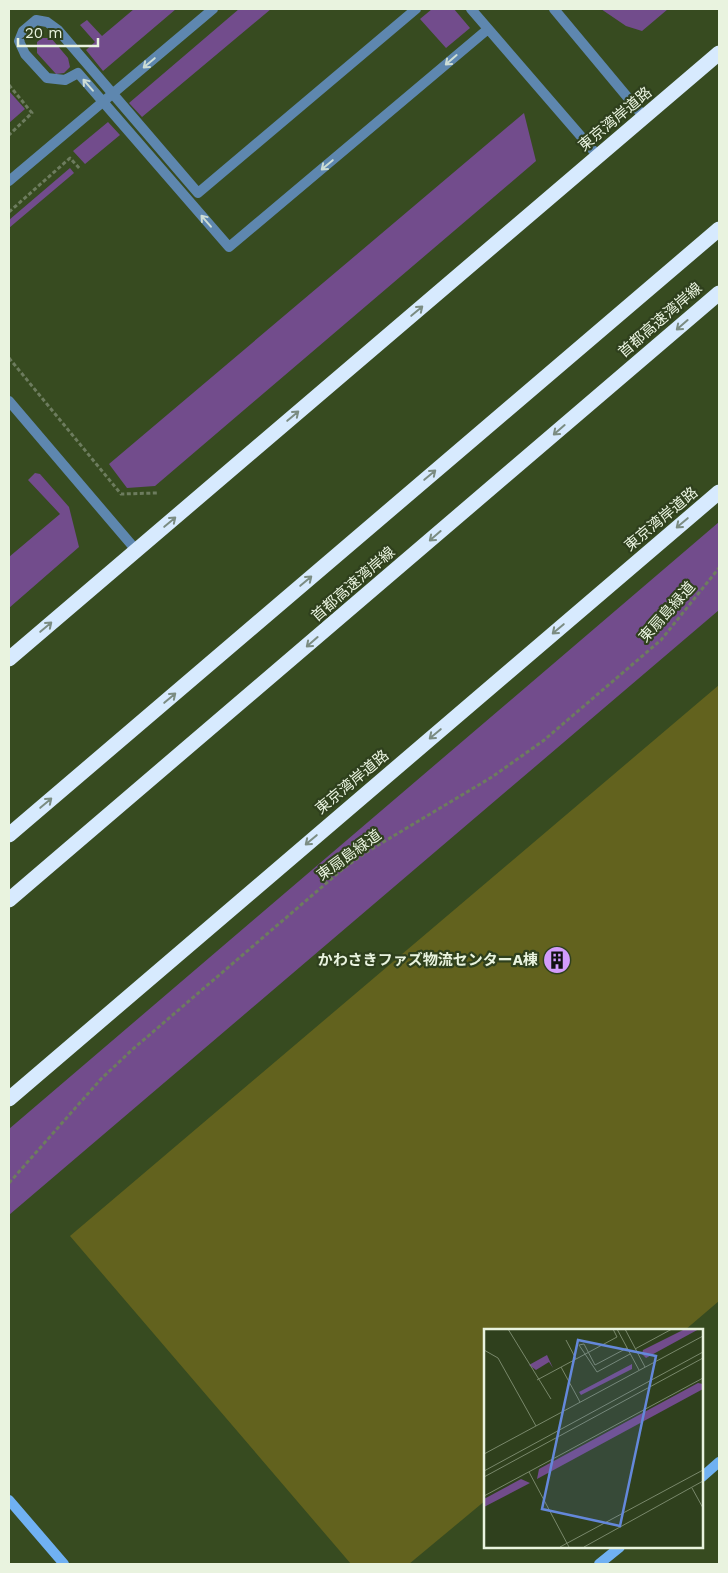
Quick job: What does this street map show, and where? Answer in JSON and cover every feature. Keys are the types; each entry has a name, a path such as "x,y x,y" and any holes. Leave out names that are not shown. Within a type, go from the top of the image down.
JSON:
{"highway":[{"name":"東京湾岸道路","path":"9,659 719,53"},
{"name":"首都高速湾岸線","path":"9,835 719,229"},
{"name":"首都高速湾岸線","path":"9,900 719,293"},
{"name":"東京湾岸道路","path":"9,1099 719,492"}],"street":[{"path":"703,1476 719,1462"},
{"path":"9,1500 64,1564"},
{"path":"599,1564 619,1548"}],"lane":[{"path":"11,175 113,94 213,9"},
{"path":"416,9 198,193 58,30 47,22 36,20 23,30 19,41 25,54 47,78 65,80 78,73 229,247 488,29"},
{"path":"471,9 598,156"},
{"path":"554,9 644,117"},
{"path":"9,401 136,550"}],"path":[{"path":"9,85 32,113 9,134"},
{"path":"9,212 70,158 80,169"},
{"path":"9,358 121,494 157,492"},
{"name":"東扇島緑道","path":"9,1183 102,1079 133,1049 344,868 365,853 492,777 543,741 661,640 719,568"}],"shaded area":[{"path":"9,9 719,9 719,1564 9,1564"},
{"path":"134,9 176,9 103,71 86,50 95,42 80,25 87,20 102,36"},
{"path":"239,9 271,9 142,117 129,103"},
{"path":"432,9 454,9 470,28 446,48 420,19"},
{"path":"601,9 668,9 642,31 626,26"},
{"path":"42,38 51,38 68,58 70,67 64,73 56,74 37,53 37,42"},
{"path":"9,91 25,109 9,123"},
{"path":"524,113 536,161 155,486 127,488 109,464"},
{"path":"108,122 120,135 85,164 73,151"},
{"path":"70,168 74,173 9,228 9,220"},
{"path":"35,473 40,474 69,507 79,547 9,608 9,557 60,514 28,480"},
{"path":"719,522 719,610 9,1215 9,1129"}],"building":[{"name":"かわさきファズ物流センターA棟","path":"719,685 719,1301 686,1329 484,1329 484,1502 409,1564 351,1564 70,1236"}],"place":[{"name":"かわさきファズ物流センターA棟","path":"557,960"}]}
